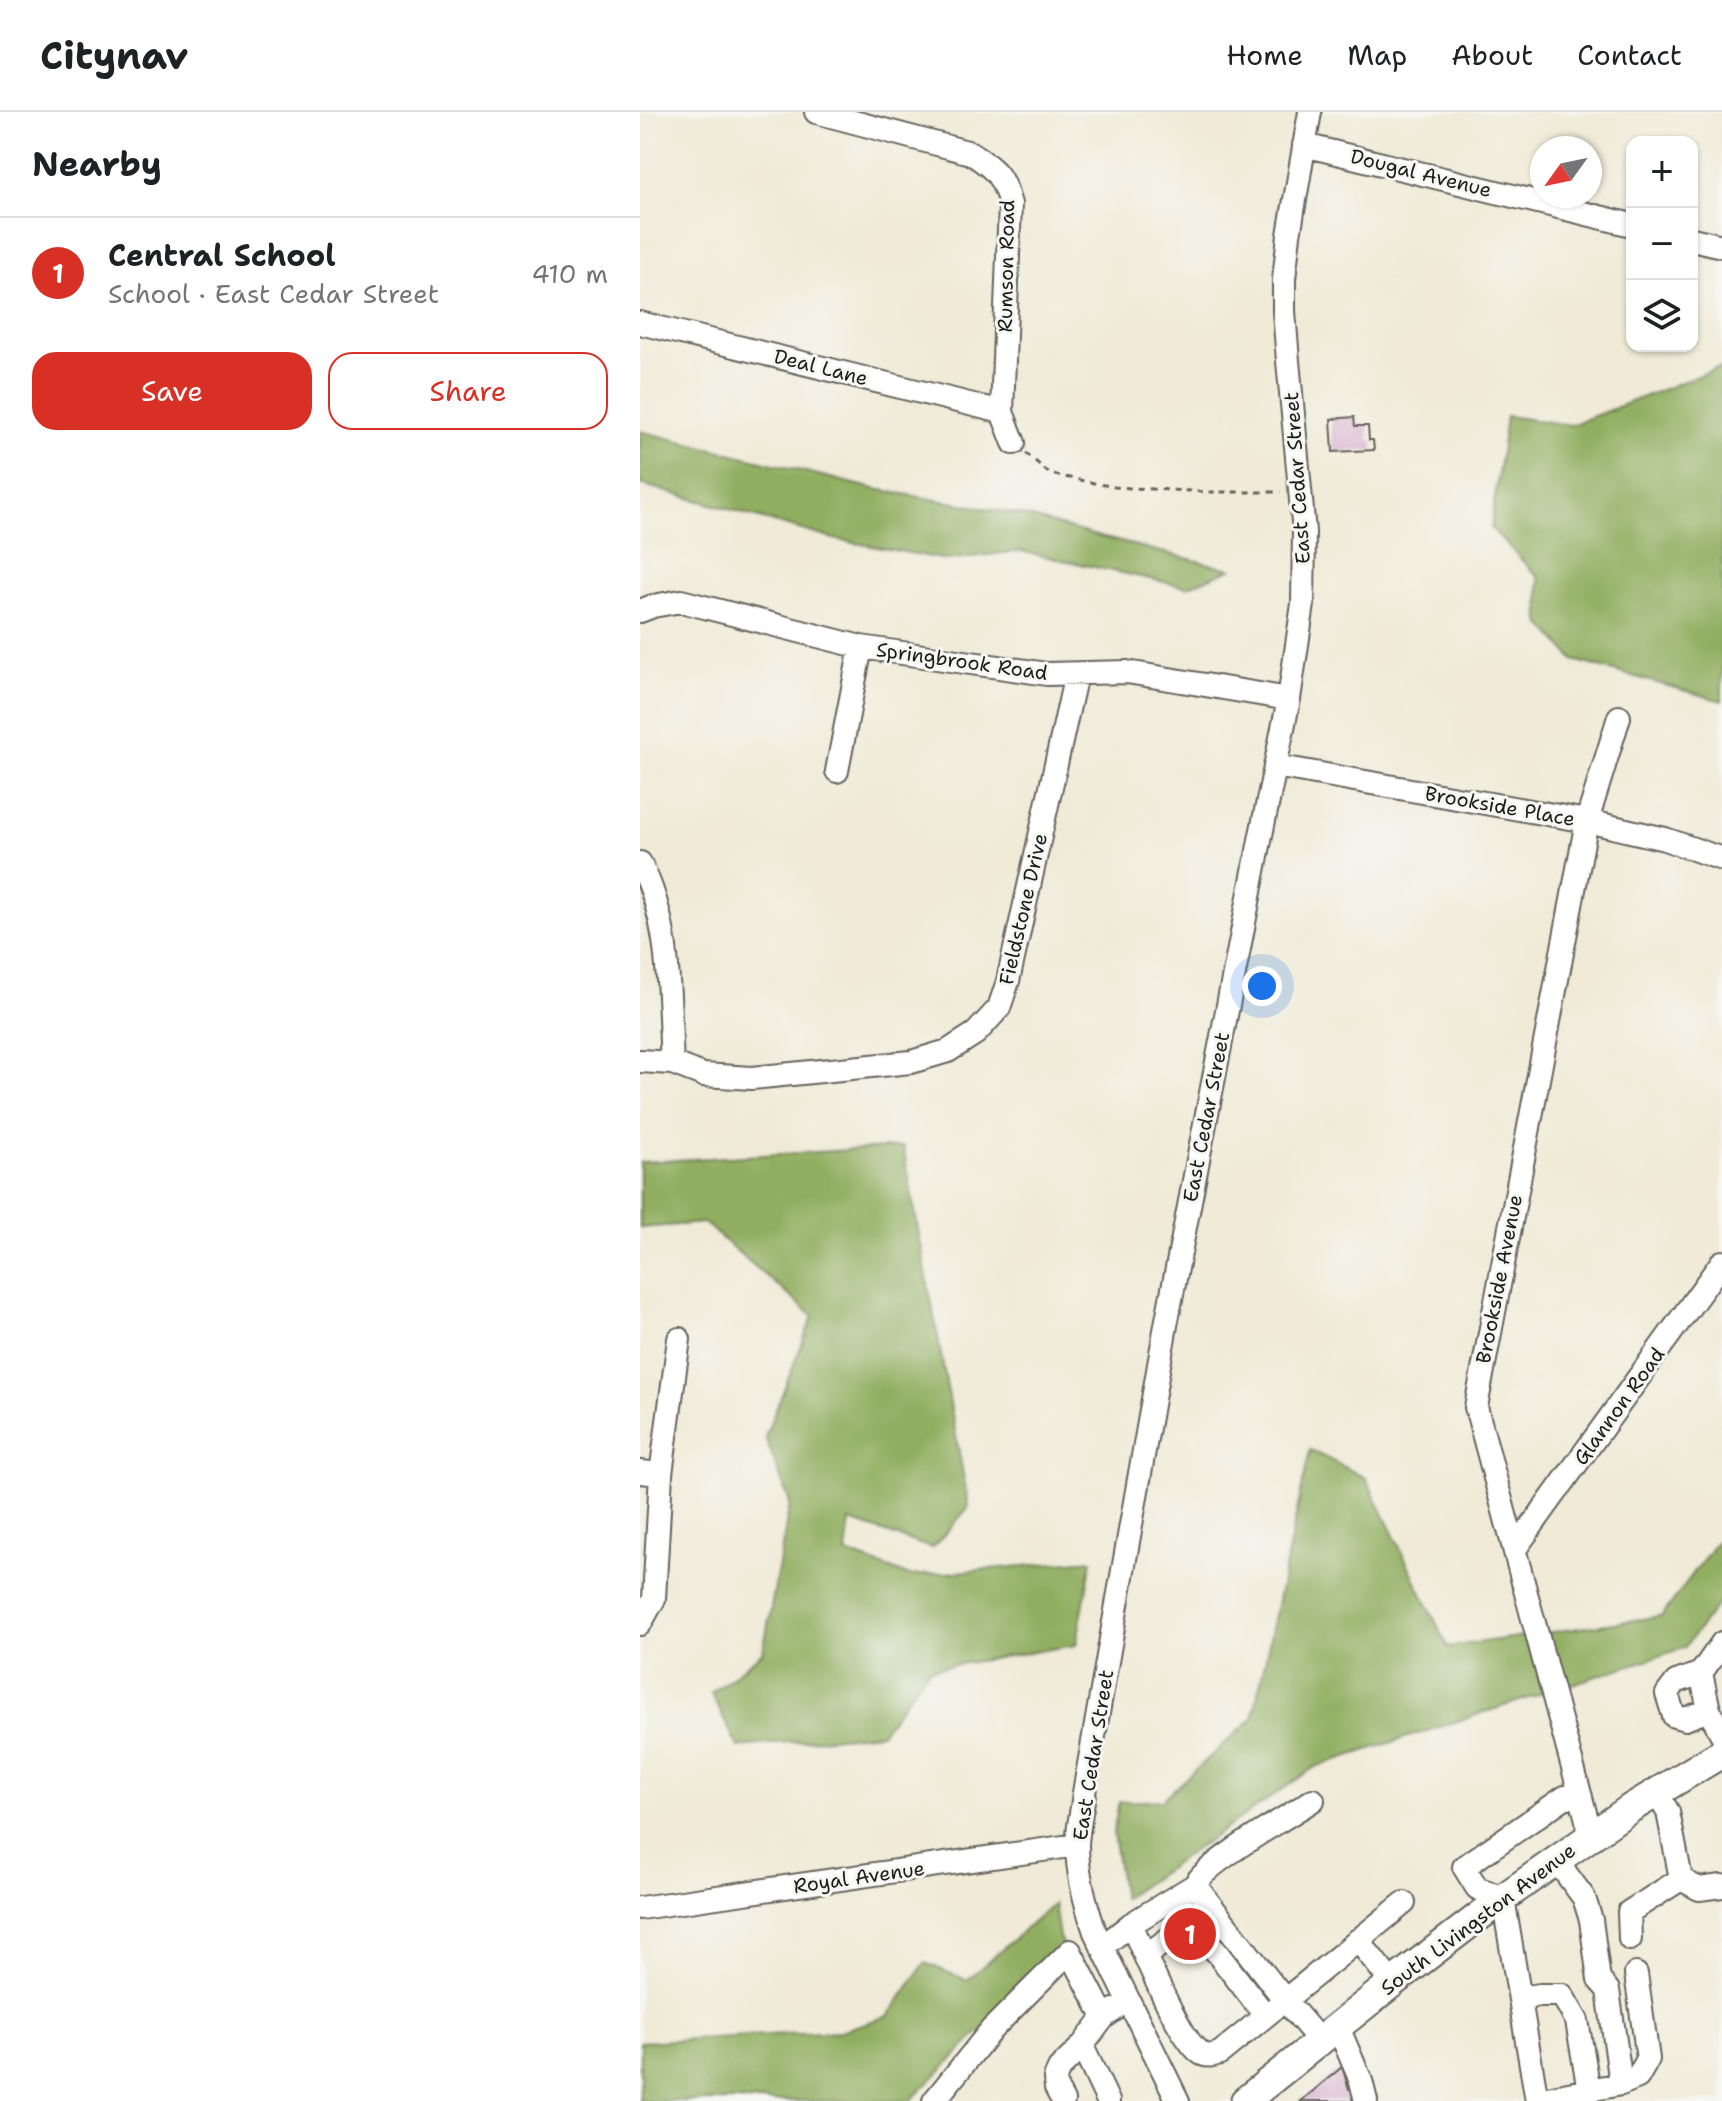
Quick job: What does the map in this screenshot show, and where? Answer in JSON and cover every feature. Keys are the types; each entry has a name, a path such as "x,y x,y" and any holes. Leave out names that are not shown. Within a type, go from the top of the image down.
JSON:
{"main road":[{"name":"South Livingston Avenue","path":"1255,2098 1328,2034 1503,1898 1588,1836 1722,1753"}],"street":[{"name":"Rumson Road","path":"816,112 848,116 971,153 991,166 1005,184 1010,204 1002,412"},
{"name":"East Cedar Street","path":"1178,2101 1102,1946 1089,1913 1077,1845 1168,1311 1289,699 1304,591 1301,492 1284,311 1284,279 1310,112"},
{"name":"Dougal Avenue","path":"1304,145 1626,224"},
{"path":"1698,240 1722,246"},
{"name":"Deal Lane","path":"640,323 1002,412"},
{"path":"1002,412 1014,443"},
{"name":"Springbrook Road","path":"640,611 681,601 861,647 1047,674 1127,672 1289,699"},
{"path":"837,771 861,647"},
{"name":"Fieldstone Drive","path":"640,1061 672,1063 703,1075 752,1078 911,1062 948,1051 976,1033 999,1008 1008,981 1076,674"},
{"name":"Brookside Avenue","path":"1588,1836 1581,1797 1476,1407 1587,821 1619,717"},
{"name":"Brookside Place","path":"1275,766 1587,821 1665,839 1722,859"},
{"path":"640,863 648,878 664,931 672,1063"},
{"name":"Glannon Road","path":"1515,1549 1722,1262"},
{"path":"640,1624 654,1599 651,1473 679,1339"},
{"path":"1713,1699 1685,1719 1674,1716 1667,1694 1676,1682 1701,1673 1722,1643"},
{"path":"1701,1673 1713,1699 1722,1735"},
{"path":"1656,1792 1668,1812 1681,1879 1699,1889 1722,1886"},
{"path":"1581,1797 1565,1797 1464,1867 1477,1888 1503,1898 1537,2101 1621,2084 1638,2077 1648,2059 1636,1974"},
{"path":"1083,1977 1102,1946 1131,1924 1195,1885 1207,1870 1229,1854 1313,1800"},
{"name":"Royal Avenue","path":"640,1908 1077,1845"},
{"path":"1556,1860 1584,1898 1591,1920 1599,1980 1608,1990 1621,2084"},
{"path":"1630,1939 1629,1912 1681,1879"},
{"path":"1195,1885 1284,1999 1328,2034 1361,2081 1366,2101"},
{"path":"1131,1924 1177,2021 1201,2054 1211,2056 1220,2053 1404,1903"},
{"path":"1145,1956 1194,1923 1265,2015"},
{"path":"1358,1940 1392,1983"},
{"path":"934,2101 992,2029 1070,1951 1102,1946"},
{"path":"1070,1951 1104,2017"},
{"path":"1520,1998 1562,1995 1577,2021 1589,2090"},
{"path":"1063,2101 1056,2088 1055,2078 1059,2069 1104,2017 1128,2000"},
{"path":"1082,2046 1108,2101"}],"path":[{"path":"1014,443 1050,474 1114,487 1208,492 1301,492"}],"green space":[{"path":"1722,368 1722,701 1574,660 1540,622 1539,578 1491,528 1506,416 1571,425"},
{"path":"640,431 875,489 1018,514 1231,569 1187,587 1020,551 947,560 834,539 640,484"},
{"path":"903,1147 969,1507 932,1548 850,1521 846,1553 910,1576 1092,1560 1076,1645 929,1669 881,1733 738,1747 711,1693 763,1652 790,1503 765,1437 813,1316 704,1223 640,1228 640,1162"},
{"path":"1310,1450 1366,1478 1448,1647 1662,1616 1722,1534 1722,1599 1684,1648 1315,1767 1123,1899 1113,1833 1119,1802 1162,1800 1253,1718"},
{"path":"1054,1904 1059,1937 1064,1948 910,2101 640,2101 640,2042 840,2031 888,2016 925,1963 967,1980"}],"building":[{"path":"1354,417 1355,426 1368,426 1369,440 1373,440 1374,450 1333,452 1331,419"},
{"path":"1342,2067 1349,2089 1352,2088 1353,2101 1301,2101"}],"place":[{"name":"Central School","path":"1190,1934"}]}
